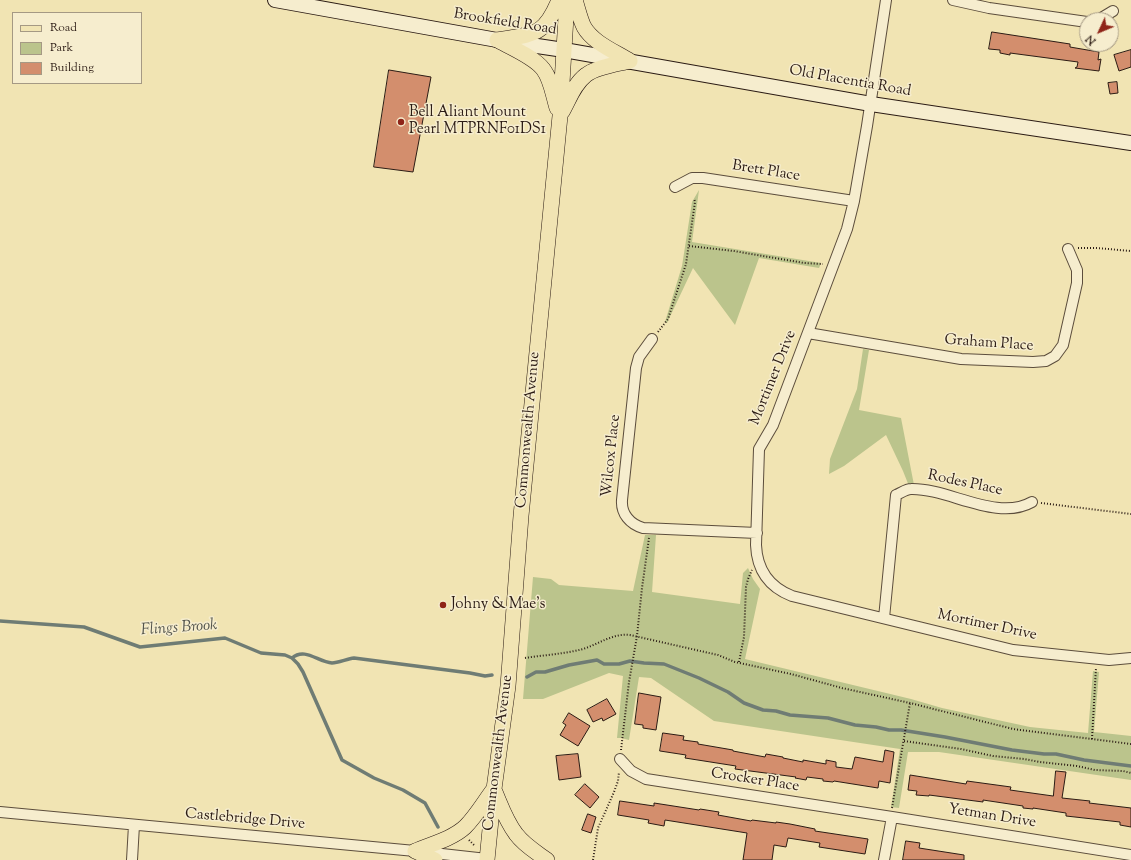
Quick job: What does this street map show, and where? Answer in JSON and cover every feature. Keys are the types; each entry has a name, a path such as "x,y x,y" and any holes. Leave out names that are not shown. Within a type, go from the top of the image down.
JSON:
{"main road":[{"name":"Brookfield Road","path":"275,0 497,40 564,50"},
{"path":"497,40 532,34 540,30 551,19 559,0"},
{"name":"Commonwealth Avenue","path":"490,860 494,789 508,686 522,508 560,116 567,0"},
{"path":"575,0 584,27 588,32 599,42 630,61"},
{"path":"497,40 531,59 543,68 560,116"},
{"name":"Old Placentia Road","path":"564,50 871,104 1131,143"},
{"path":"560,116 576,86 586,75 602,68 630,61"},
{"path":"415,851 445,839 465,827 494,789"},
{"path":"494,789 508,822 516,834 525,844 547,860"},
{"path":"415,851 435,860"}],"street":[{"name":"Mortimer Drive","path":"886,0 871,104 854,201 847,230 774,425 759,449 757,552 760,566 767,580 785,594 792,596 1013,650 1097,659 1118,660 1131,658"},
{"path":"953,0 989,8 1079,21"},
{"name":"Brett Place","path":"675,187 692,178 703,178 854,201"},
{"name":"Graham Place","path":"808,333 961,359 1033,362 1046,361 1058,353 1063,345 1077,283 1077,270 1068,249"},
{"name":"Wilcox Place","path":"652,339 639,357 636,368 622,506 626,516 634,524 643,528 757,533"},
{"name":"Rodes Place","path":"884,618 896,495 909,488 1006,509 1020,507 1032,502"},
{"name":"Crocker Place","path":"620,759 632,771 646,779 892,817"},
{"name":"Castlebridge Drive","path":"0,812 415,851 490,860"},
{"path":"884,860 892,817"},
{"name":"Yetman Drive","path":"892,817 1131,855"},
{"path":"132,860 134,825"}],"path":[{"path":"652,339 668,319 686,264 695,202 694,198"},
{"path":"689,246 734,251 833,267"},
{"path":"1068,249 1096,248 1131,251"},
{"path":"1032,502 1131,514"},
{"path":"593,860 598,828 618,781 650,528"},
{"path":"739,663 744,636 748,579 750,571 760,566"},
{"path":"525,658 574,651 622,635 637,636 718,655 739,663 791,674 842,688 910,703 1013,729 1131,744"},
{"path":"1092,739 1097,659"},
{"path":"892,817 892,809 910,703"},
{"path":"904,741 961,749 993,756 1077,766 1095,770 1123,771 1131,773"},
{"path":"468,840 475,846"}],"green space":[{"path":"699,190 692,242 821,263 819,268 759,258 735,325 693,268 667,323 665,322 682,266 692,202"},
{"path":"863,349 869,350 859,410 901,418 914,485 909,486 886,435 844,466 829,474 830,459 857,389"},
{"path":"645,535 656,535 652,592 740,604 743,573 748,568 760,589 745,659 911,699 942,708 1030,727 1088,733 1093,671 1099,672 1094,732 1131,736 1131,780 939,752 908,752 899,808 891,807 900,749 714,721 651,678 639,677 629,740 617,738 623,676 609,673 543,699 523,699 533,577 551,579 559,585 633,591"}],"building":[{"path":"992,32 1070,44 1070,47 1079,49 1079,52 1099,52 1098,60 1101,59 1099,71 1075,68 1077,67 1078,62 1010,53 1010,55 1000,53 1000,50 989,49"},
{"path":"1131,50 1131,67 1119,71 1114,55"},
{"name":"Bell Aliant Mount Pearl MTPRNF01DS1","path":"389,70 431,77 413,172 374,167"},
{"path":"1117,82 1118,93 1110,94 1108,83"},
{"path":"639,693 661,697 656,730 643,728 643,725 635,724"},
{"path":"607,699 616,714 603,721 602,718 593,722 587,710"},
{"path":"569,713 590,726 578,746 560,735 566,725 563,723"},
{"path":"663,733 684,736 683,740 698,742 698,744 733,751 765,757 766,754 803,762 803,760 826,764 826,760 836,762 836,767 852,769 855,757 883,762 885,750 894,752 890,783 879,781 878,788 834,781 823,781 823,779 807,777 806,780 795,778 796,777 735,769 736,766 685,758 686,755 660,751"},
{"path":"578,754 581,777 559,780 556,756"},
{"path":"1056,771 1066,772 1062,798 1131,808 1131,827 1120,825 1120,822 1066,816 1066,813 1023,808 1023,806 983,800 983,802 929,795 916,795 917,791 908,790 910,775 966,784 967,781 1011,787 1010,790 1053,796"},
{"path":"585,784 599,797 590,808 575,795"},
{"path":"620,801 654,806 654,803 700,809 719,812 718,815 751,821 790,824 815,829 815,831 868,839 865,854 819,847 820,843 788,838 786,847 774,845 772,860 743,860 747,833 665,820 664,826 648,823 649,820 618,815"},
{"path":"588,814 596,817 591,833 582,830"},
{"path":"906,841 920,843 919,848 964,855 964,860 903,860"}],"waterway":[{"name":"Flings Brook","path":"0,621 84,627 140,647 225,638 261,653 285,655 292,658 303,672 342,760 374,778 403,790 425,803 438,827"},
{"path":"292,658 297,655 307,654 332,663 354,658 485,676 492,675"},
{"path":"527,677 536,672 545,672 569,665 597,660 604,664 619,664 630,661 664,664 699,678 728,692 744,703 763,710 776,711 790,715 828,718 855,725 945,737 1012,750 1056,754 1084,760 1131,766"}],"place":[{"name":"Bell Aliant Mount Pearl MTPRNF01DS1","path":"401,122"},
{"name":"Johny & Mae's","path":"443,605"}]}
